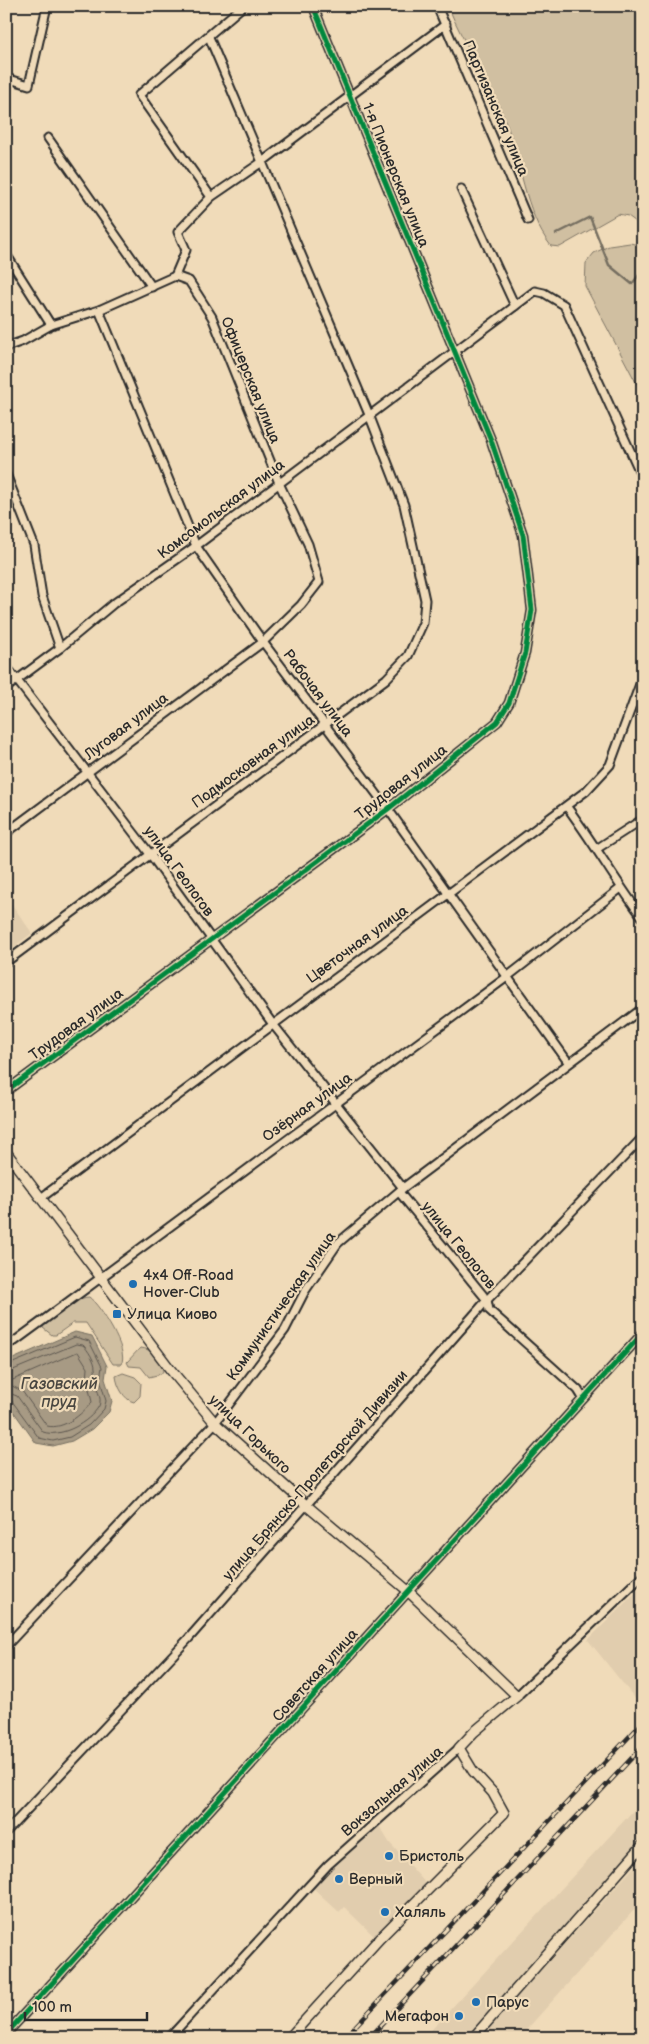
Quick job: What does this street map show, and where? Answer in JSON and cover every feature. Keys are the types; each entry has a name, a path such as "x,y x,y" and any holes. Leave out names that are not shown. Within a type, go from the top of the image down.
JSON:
{"street":[{"path":"6,78 29,85 47,6"},
{"path":"211,197 139,95 243,6"},
{"name":"1-я Пионерская улица","path":"313,6 454,353"},
{"name":"Партизанская улица","path":"438,6 528,220"},
{"path":"6,347 51,325 99,310 175,276 186,250 178,232 211,197 262,162 446,24"},
{"path":"209,37 370,417"},
{"path":"48,138 152,287"},
{"path":"461,188 515,306"},
{"path":"6,254 51,325"},
{"name":"Офицерская улица","path":"175,276 189,281 212,317 278,483 308,544 319,582 301,605 263,642"},
{"path":"454,353 531,293 538,291 560,300 564,305 643,479"},
{"name":"Рабочая улица","path":"99,310 196,546 263,642 388,809 568,1062"},
{"name":"Комсомольская улица","path":"6,688 60,648 113,604 196,546 454,353"},
{"name":"Трудовая улица","path":"6,1091 388,809 497,722 509,703 525,653 532,610 523,535 491,440 454,353"},
{"name":"Подмосковная улица","path":"6,962 386,679 408,656 422,622 425,600 404,505 370,417"},
{"path":"6,474 34,545 42,596 60,648"},
{"name":"Луговая улица","path":"6,833 263,642"},
{"name":"улица Геологов","path":"6,666 150,854 272,1023 486,1300 489,1310 578,1390 583,1398"},
{"name":"Цветочная улица","path":"41,1198 272,1023 448,894 481,867 567,807 586,791 610,765 643,676"},
{"path":"567,807 598,848 621,888 643,918"},
{"path":"598,848 643,819"},
{"name":"Озёрная улица","path":"6,1344 26,1334 101,1276 507,977 621,888"},
{"name":"Коммунистическая улица","path":"6,1646 215,1423 285,1330 305,1291 338,1243 355,1226 400,1190 568,1062 643,1008"},
{"name":"улица Брянско-Пролетарской Дивизии","path":"6,1832 189,1638 486,1300 643,1137"},
{"name":"улица Горького","path":"6,1152 170,1369 215,1423 306,1505 407,1590 517,1696"},
{"name":"Советская улица","path":"6,2034 643,1332"},
{"name":"Вокзальная улица","path":"169,2038 328,1866 459,1748 474,1732 517,1696 643,1575"},
{"path":"288,2038 380,1938 504,1813 493,1793 473,1772 459,1748"},
{"path":"473,2038 643,1844"}],"shaded area":[{"path":"448,6 643,6 643,227 628,216 618,214 560,247 551,246 542,232 529,201 505,120"},
{"path":"630,243 643,246 643,431 637,406 639,388 585,286 586,263 594,253 609,246"},
{"path":"6,896 32,933 6,953"},
{"path":"89,1297 100,1309 118,1340 123,1358 121,1364 113,1364 86,1323 73,1323 56,1335 52,1335 43,1328 43,1325 70,1304"},
{"path":"140,1348 148,1350 155,1355 162,1367 163,1371 161,1374 149,1377 141,1367 129,1366 127,1362"},
{"path":"123,1373 135,1377 141,1383 140,1396 134,1402 124,1396 118,1384 116,1376"},
{"path":"643,1585 643,1695 637,1701 588,1640"},
{"path":"643,1800 643,1839 466,2038 424,2038"},
{"path":"378,1824 389,1842 427,1885 374,1936 344,1907 339,1912 312,1887 341,1854"},
{"path":"643,1857 643,1900 519,2038 480,2038"}],"water":[{"name":"Газовский пруд","path":"75,1332 92,1336 107,1366 105,1379 112,1401 109,1412 92,1429 72,1441 53,1446 36,1443 6,1401 6,1362"}],"waterway":[{"path":"643,145 641,171 643,181"},
{"path":"556,234 590,217 609,265 632,284 643,270"}],"railway":[{"path":"344,2038 643,1722"},
{"path":"369,2038 643,1746"}],"cycle path":[{"path":"6,1091 388,809 497,722 509,703 525,653 532,610 523,535 491,440 313,6"},
{"path":"6,2034 643,1333"}],"place":[{"name":"4x4 Off-Road Hover-Club","path":"133,1284"},
{"name":"Улица Киово","path":"117,1314"},
{"name":"Бристоль","path":"389,1856"},
{"name":"Верный","path":"339,1879"},
{"name":"Халяль","path":"385,1912"},
{"name":"Парус","path":"476,2002"},
{"name":"Мегафон","path":"459,2016"}]}
